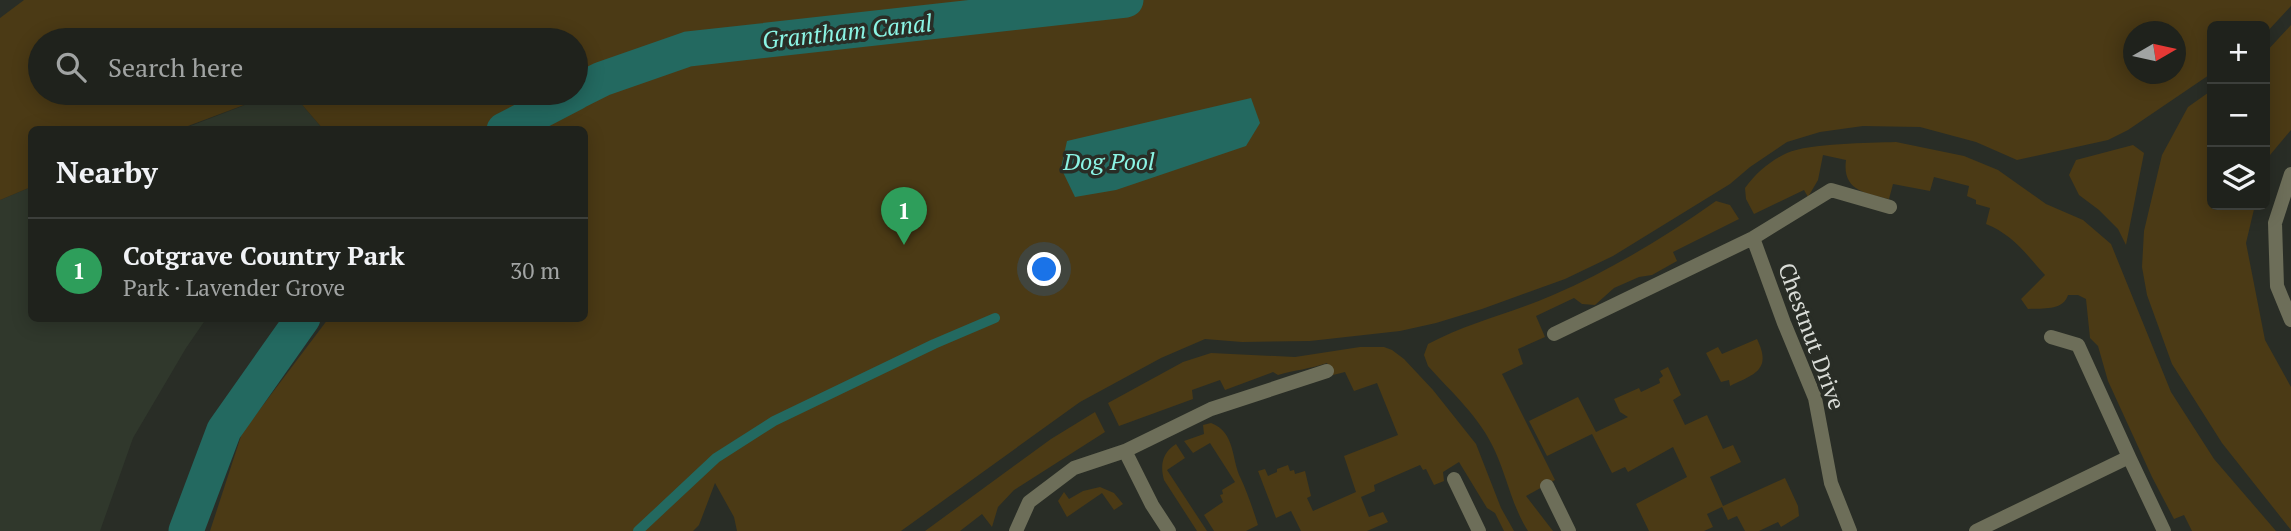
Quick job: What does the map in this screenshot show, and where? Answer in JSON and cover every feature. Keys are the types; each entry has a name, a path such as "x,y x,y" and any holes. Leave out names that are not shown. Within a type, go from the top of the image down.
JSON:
{"street":[{"path":"2291,174 2274,223 2277,286 2291,320"},
{"path":"1554,334 1753,237 1831,190 1890,207"},
{"name":"Chestnut Drive","path":"1753,237 1815,398 1831,483 1850,531"},
{"path":"2051,337 2078,345 2164,531"},
{"path":"1016,531 1029,502 1074,468 1125,451 1211,409 1327,371"},
{"path":"1125,451 1152,505 1169,531"},
{"path":"1976,531 2129,457"},
{"path":"1454,479 1479,531"},
{"path":"1547,486 1569,531"}],"shaded area":[{"path":"24,0 2291,0 2291,6 2270,29 2270,21 2207,21 2207,76 2128,130 2108,140 2017,160 1976,142 1920,127 1863,126 1820,132 1787,142 1730,184 1613,256 1565,279 1482,309 1400,331 1310,341 1242,342 1205,339 1161,358 1080,402 901,531 737,531 734,517 715,483 699,525 693,531 210,531 242,433 326,322 588,322 588,126 320,126 302,105 588,105 588,28 28,28 28,105 244,105 188,126 28,126 28,188 0,200 0,18"},
{"path":"2291,25 2291,130 2270,155 2270,84 2270,48"},
{"path":"2207,94 2207,210 2254,210 2246,243 2265,340 2291,387 2291,530 2222,443 2172,364 2147,295 2142,267 2144,231 2162,155 2188,107"},
{"path":"245,105 302,105 320,126 190,126"},
{"path":"1896,142 1964,156 1998,170 2046,204 2083,220 2111,244 2171,392 2214,459 2276,531 2192,531 2184,515 2174,519 2108,381 2098,346 2090,338 2086,299 2078,295 2068,295 2062,304 2057,306 2028,309 2021,299 2045,275 2011,239 1986,224 1990,208 1976,204 1976,200 1967,196 1969,186 1934,177 1930,191 1893,184 1889,199 1863,192 1851,184 1846,160 1823,155 1818,180 1808,197 1804,190 1754,214 1746,199 1745,188 1754,177 1787,153 1824,145"},
{"path":"2133,145 2144,153 2126,245 2118,229 2079,195 2069,175 2076,160"},
{"path":"28,188 28,322 204,322 133,438 100,531 0,531 0,200"},
{"path":"1716,201 1730,205 1739,219 1673,252 1677,261 1652,275 1639,277 1614,288 1595,305 1582,304 1574,298 1536,316 1545,337 1518,349 1523,364 1502,374 1555,480 1526,496 1553,531 1528,531 1482,427 1428,366 1424,355 1428,344 1596,275 1657,240"},
{"path":"1757,339 1763,358 1758,370 1730,386 1729,380 1721,382 1706,353 1718,347 1722,354"},
{"path":"1360,347 1384,347 1392,350 1433,390 1476,444 1501,508 1514,531 1504,531 1495,513 1487,508 1459,462 1443,472 1444,481 1434,485 1426,469 1423,470 1420,465 1374,485 1375,491 1361,497 1369,517 1383,512 1388,522 1367,531 1301,531 1291,511 1276,518 1258,471 1265,469 1268,476 1288,465 1290,471 1294,470 1295,474 1305,471 1311,496 1307,498 1313,511 1356,492 1344,456 1398,435 1377,383 1354,391 1345,372 1333,375 1327,363 1278,375 1273,372 1225,390 1220,380 1192,390 1193,399 1119,426 1108,403 1183,362 1211,353 1295,357"},
{"path":"1668,367 1681,395 1673,400 1685,425 1707,415 1723,449 1733,445 1741,462 1710,477 1723,506 1785,478 1798,506 1799,516 1781,527 1778,522 1759,531 1745,531 1737,516 1728,520 1722,507 1707,514 1713,527 1704,531 1649,531 1636,504 1687,477 1673,447 1628,472 1625,467 1612,473 1592,434 1547,456 1529,421 1578,397 1596,432 1628,417 1620,412 1614,399 1639,388 1641,392 1660,383 1659,379 1663,376 1660,371"},
{"path":"1095,412 1105,432 1014,490 998,507 992,527 982,514 960,531 925,531 1051,439"},
{"path":"1211,423 1219,427 1229,440 1258,525 1246,531 1214,531 1204,515 1223,502 1220,495 1223,494 1222,490 1235,482 1210,443 1193,453 1184,441 1204,434 1203,425"},
{"path":"1176,444 1185,458 1167,470 1207,531 1197,531 1164,480 1163,460"},
{"path":"1100,487 1114,493 1123,504 1114,510 1102,493 1067,517 1058,501 1064,492 1069,499 1083,491"}],"water":[{"name":"Dog Pool","path":"1251,98 1260,123 1246,146 1116,190 1075,197 1061,168 1067,141"}],"waterway":[{"name":"Grantham Canal","path":"588,86 688,49 1126,0"},
{"name":"Grantham Canal","path":"512,126 552,105"},
{"path":"638,531 716,458 774,421 934,344 995,318"},
{"name":"Grantham Canal","path":"186,531 224,430 300,322"}],"place":[{"name":"Cotgrave Country Park","path":"904,245"}]}
